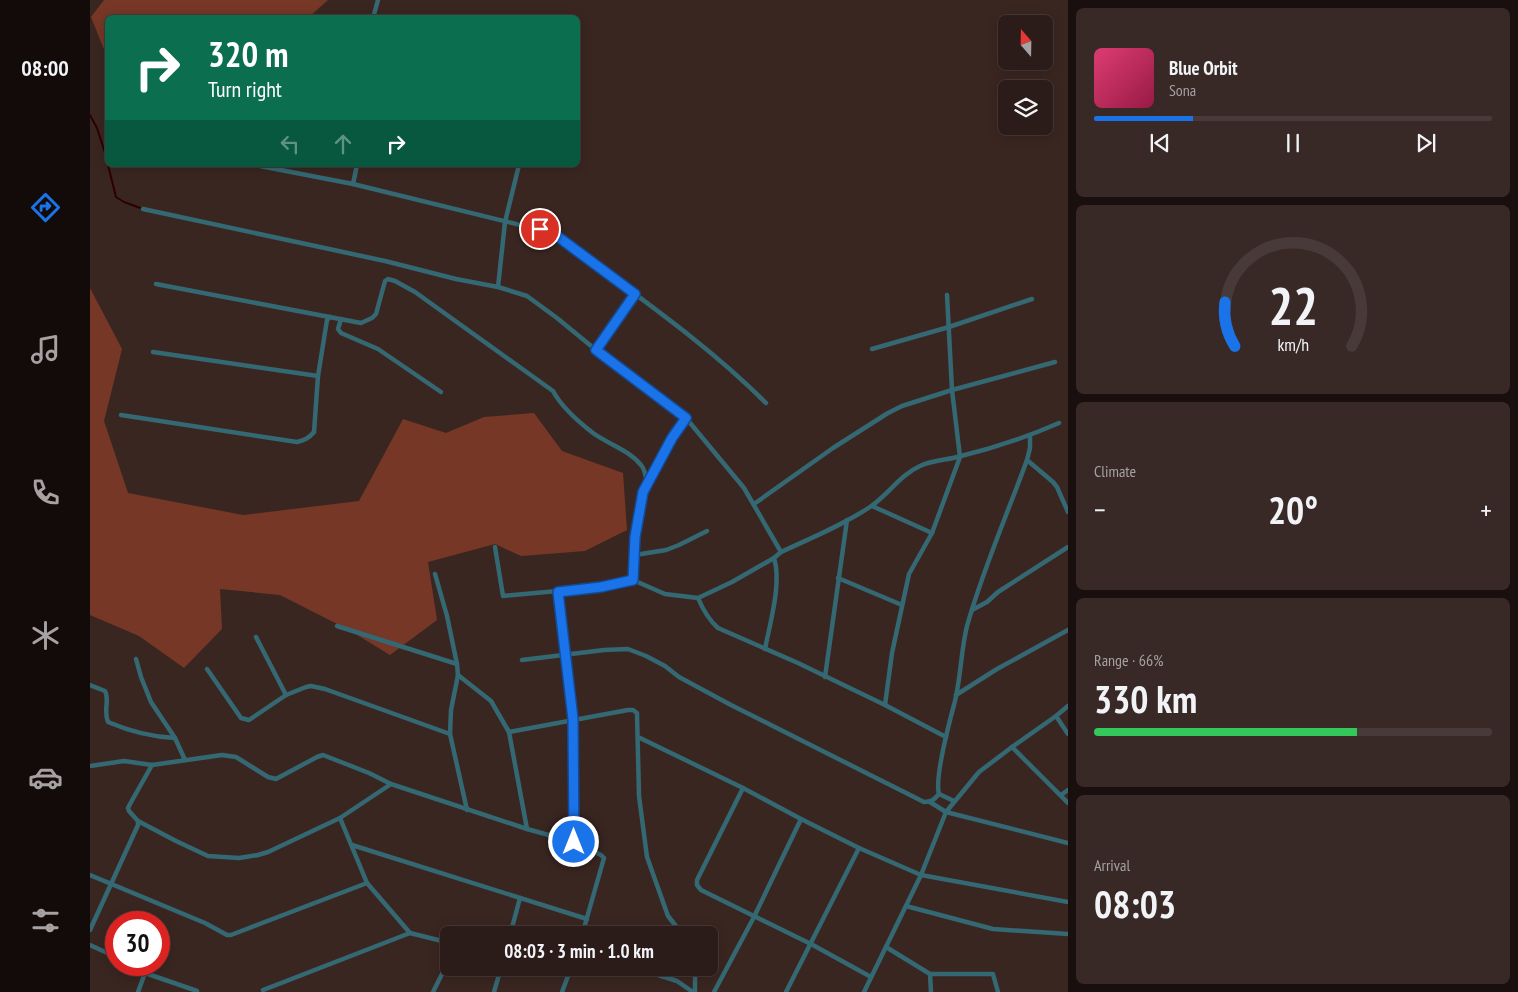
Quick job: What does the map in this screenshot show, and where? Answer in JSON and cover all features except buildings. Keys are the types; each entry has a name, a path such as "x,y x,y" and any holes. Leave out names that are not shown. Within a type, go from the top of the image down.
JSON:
{"street":[{"path":"373,15 378,0"},
{"path":"265,167 353,184 540,229 557,236 635,294 738,376 766,403"},
{"path":"353,184 357,167"},
{"path":"498,287 505,222 519,167"},
{"path":"143,208 385,261 456,279 498,287 527,296 686,418 744,488 781,552"},
{"path":"156,284 361,323 376,314 385,281 388,279 404,285 553,391 563,405 594,433 616,446 642,466 647,483"},
{"path":"596,350 635,294"},
{"path":"885,705 892,653 909,574 932,533 960,457 952,390 947,295"},
{"path":"872,348 949,327 1032,299"},
{"path":"121,415 297,442 303,441 314,432 318,376 327,320 330,317"},
{"path":"341,318 338,329 341,333 378,349 441,392"},
{"path":"153,352 318,376"},
{"path":"754,504 834,448 902,406 952,390 1055,362"},
{"path":"633,580 638,513 643,492 672,438 686,418"},
{"path":"495,547 503,596 601,587 633,580 664,594 698,598 732,582 781,552 872,506 907,474 921,465 942,459 960,457 1030,436 1059,423"},
{"path":"930,802 939,794 938,782 956,695 967,627 986,568 1027,460 1030,436"},
{"path":"1027,460 1057,487 1068,512"},
{"path":"872,506 932,533"},
{"path":"825,676 847,520"},
{"path":"635,555 666,550 707,531"},
{"path":"972,610 987,602 998,592 1068,547"},
{"path":"765,649 776,586 777,568 774,558"},
{"path":"435,574 446,610 457,664 458,675 451,710 450,734 467,810"},
{"path":"838,578 902,605"},
{"path":"558,592 573,719 574,842"},
{"path":"698,598 710,620 718,628 825,676 946,737"},
{"path":"337,626 457,664"},
{"path":"956,695 997,669 1068,630"},
{"path":"256,638 286,695"},
{"path":"522,660 628,649 665,666 679,677 731,705 924,802 930,802 946,812 1068,843"},
{"path":"136,659 151,702 175,738 185,760"},
{"path":"207,669 241,718 249,720 286,695 311,686 325,689 450,734"},
{"path":"458,675 491,701 508,732 527,829"},
{"path":"90,685 108,696 105,712 108,722 140,733 164,738 175,738"},
{"path":"864,992 921,875 946,812 979,772 1068,706"},
{"path":"508,732 573,719 633,710 637,713 639,796 647,856 668,916 675,926"},
{"path":"1056,716 1068,734"},
{"path":"638,737 743,788 859,848 921,875 1068,902"},
{"path":"1012,747 1068,802"},
{"path":"90,766 124,761 152,765 222,755 236,757 268,777 276,779 322,755 391,784 467,810 574,842 601,855 604,858 585,926"},
{"path":"152,765 128,808 138,821 208,856 240,858 268,852 340,818 391,784"},
{"path":"743,788 697,880 697,885 701,890 811,944 871,977"},
{"path":"1061,795 1068,790"},
{"path":"939,794 954,802"},
{"path":"340,818 367,884 410,933 440,941"},
{"path":"714,992 754,917 801,819"},
{"path":"90,930 138,821"},
{"path":"352,845 587,920"},
{"path":"786,992 859,848"},
{"path":"90,875 231,935 367,884"},
{"path":"512,926 520,898"},
{"path":"906,906 993,929 1068,934"},
{"path":"263,990 410,933"},
{"path":"90,945 105,952"},
{"path":"886,947 930,974 993,974 998,992"},
{"path":"930,974 931,992"},
{"path":"138,992 144,976"},
{"path":"153,976 197,992"},
{"path":"433,992 441,976"},
{"path":"494,992 499,976"},
{"path":"562,992 568,976"},
{"path":"661,976 677,981 694,992"},
{"path":"694,992 695,976"}],"shaded area":[{"path":"104,0 328,0 311,15 105,15 105,52 91,17"},
{"path":"90,288 122,349 104,421 128,493 243,515 359,501 403,419 446,433 484,417 534,413 562,451 623,473 627,530 585,551 521,556 495,544 428,562 437,620 390,655 349,630 280,595 220,589 222,629 184,668 139,636 90,615"}],"waterway":[{"path":"90,115 97,128 105,153"},
{"path":"108,167 116,197 143,209"}],"route":[{"path":"540,229 557,236 635,294 596,350 686,418 672,438 643,492 635,537 633,580 601,587 558,592 573,719 574,842"}]}
